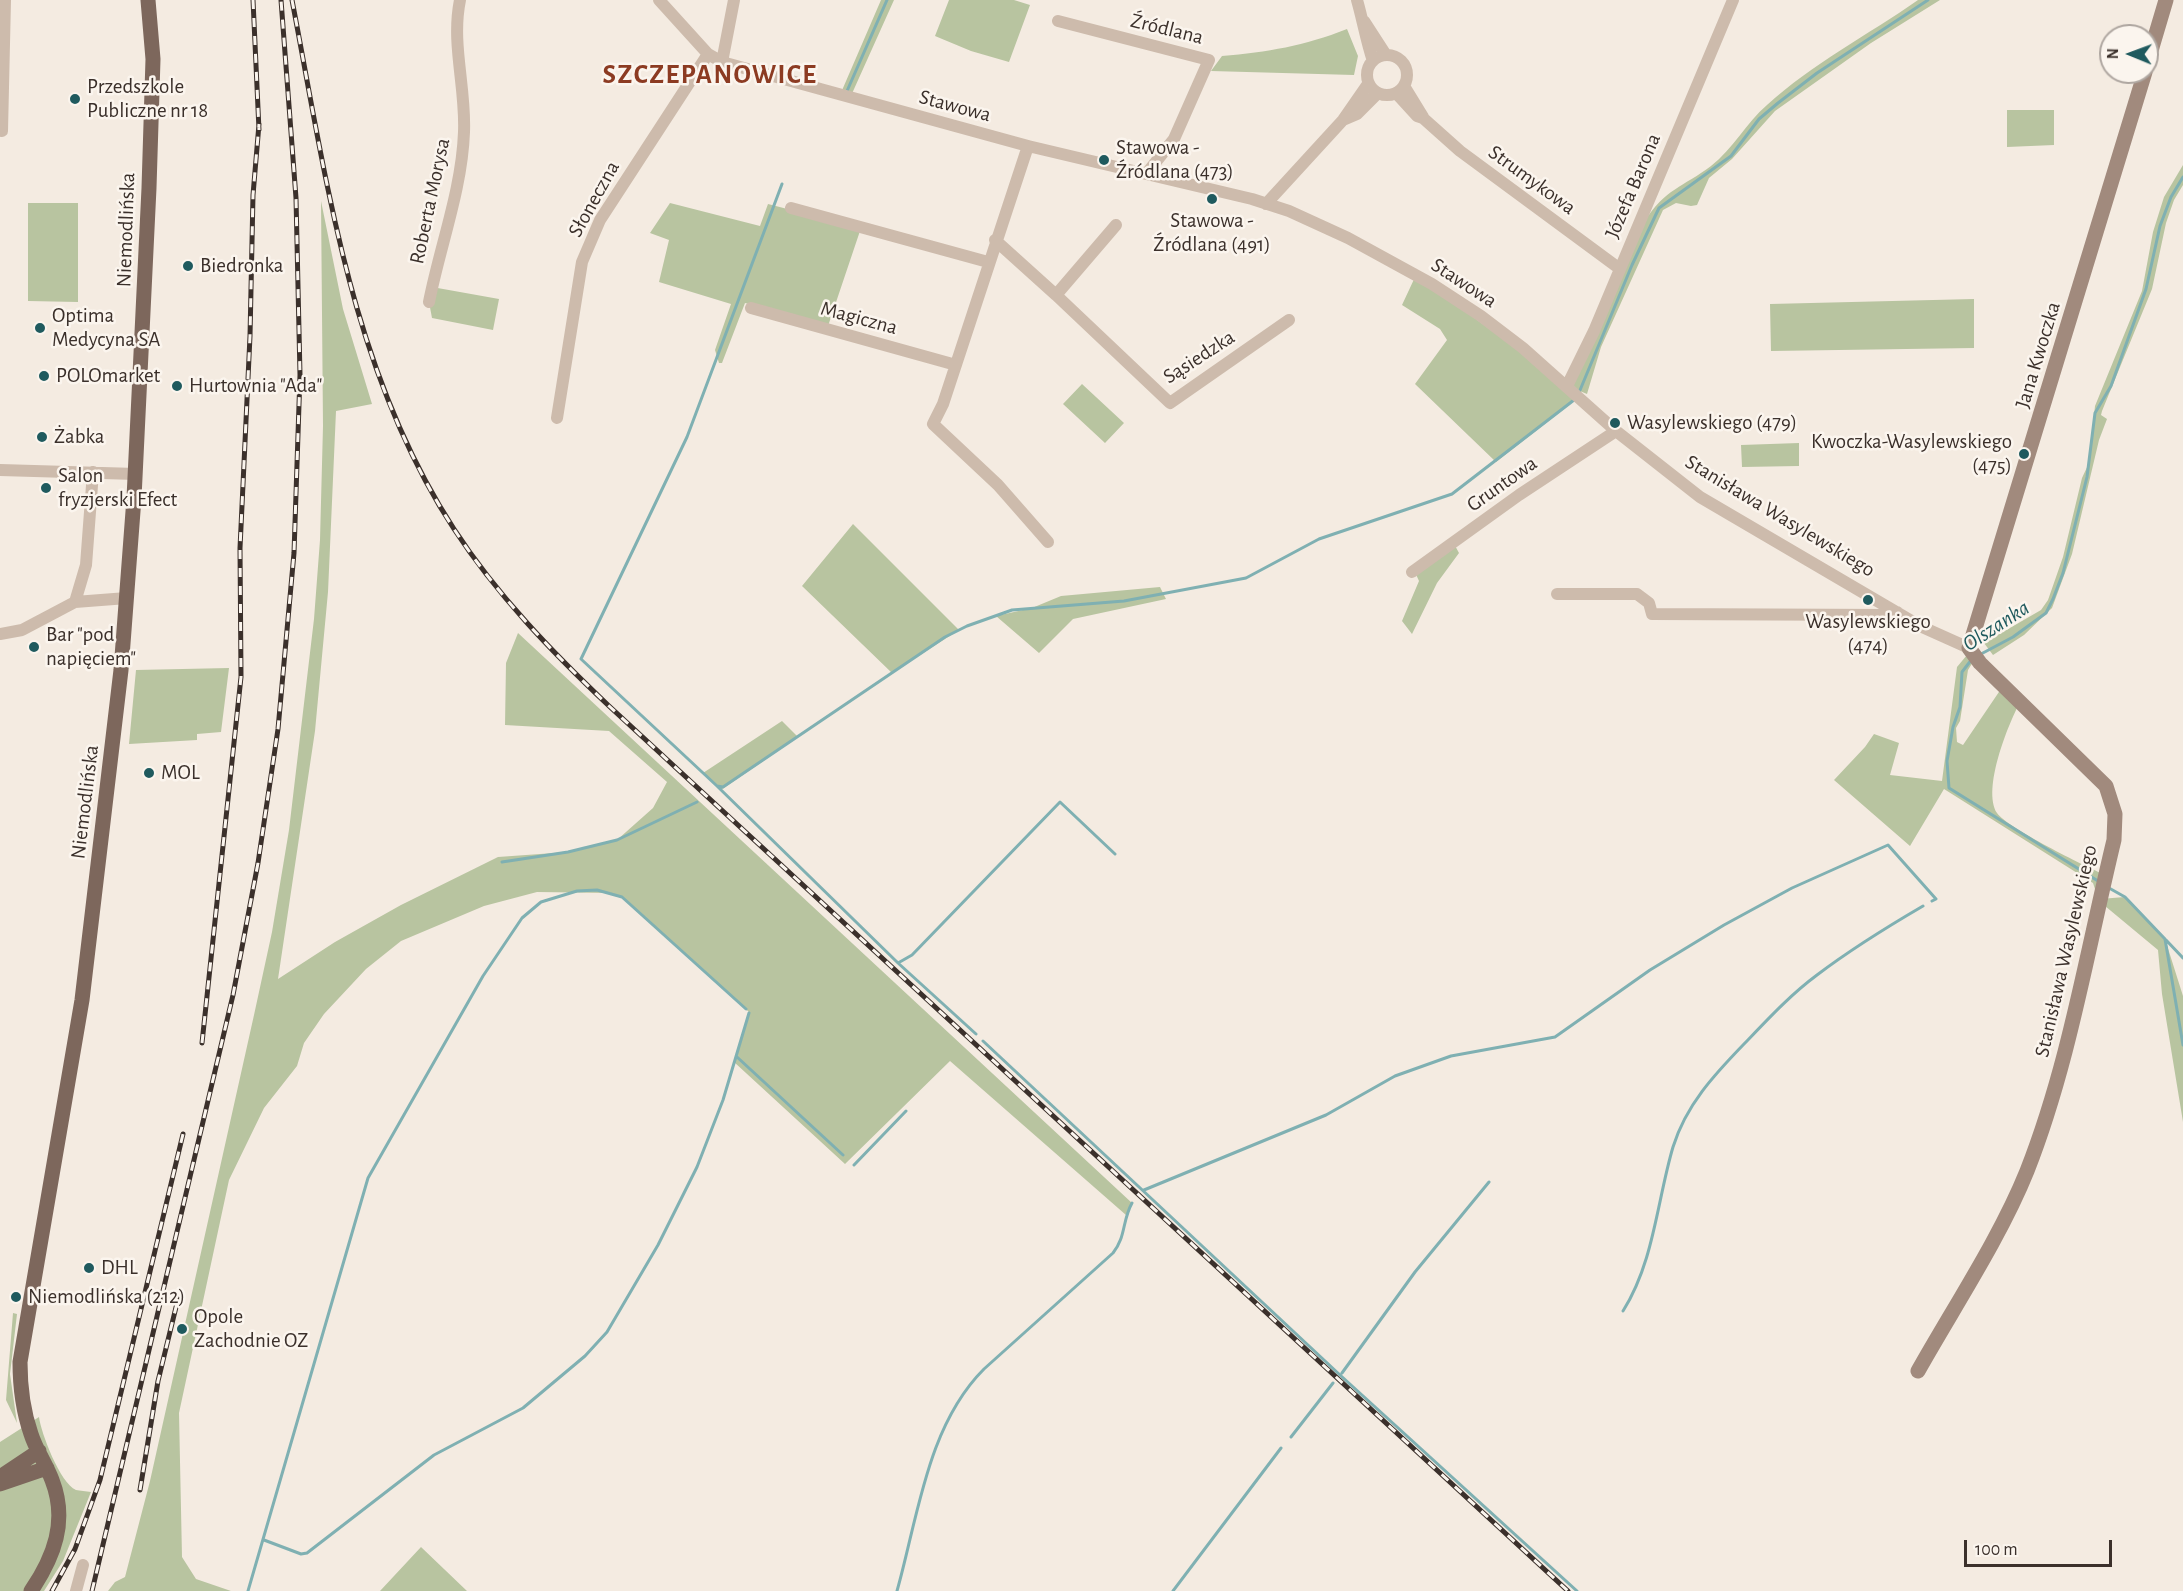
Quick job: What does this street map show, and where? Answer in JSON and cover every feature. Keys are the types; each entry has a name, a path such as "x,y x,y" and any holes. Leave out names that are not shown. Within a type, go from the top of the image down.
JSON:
{"main road":[{"name":"Niemodlińska","path":"31,1591 49,1563 58,1534 58,1497 29,1427 21,1391 21,1351 82,1000 114,739 127,598 135,474 153,60 148,0"},
{"path":"20,1463 29,1427"},
{"path":"0,1477 39,1451"},
{"path":"0,1484 47,1468"}],"street":[{"path":"2,131 4,0"},
{"name":"Roberta Morysa","path":"429,302 463,147 464,102 457,45 460,0"},
{"name":"Stawowa","path":"659,0 708,54 722,62 1028,146 1147,173 1289,211 1348,238 1432,284 1489,322 1567,386 1616,431"},
{"path":"722,62 734,0"},
{"path":"1357,0 1364,21 1386,55"},
{"name":"Józefa Barona","path":"1567,386 1620,269 1732,0"},
{"path":"2159,24 2166,0"},
{"name":"Źródlana","path":"1058,21 1209,60 1174,138 1147,173"},
{"path":"1364,21 1364,35 1373,61"},
{"name":"Słoneczna","path":"557,418 582,262 595,230 708,54"},
{"path":"1266,204 1343,120 1368,84 1368,69 1373,61 1386,55 1397,58 1405,68 1400,90 1378,93 1357,114 1343,120"},
{"path":"1368,84 1378,93"},
{"name":"Jana Kwoczka","path":"1973,655 2141,84"},
{"name":"Strumykowa","path":"1400,90 1417,116 1423,118 1460,151 1620,269"},
{"path":"1028,146 995,240 956,365 933,424 998,485 1048,542"},
{"path":"791,208 988,262"},
{"path":"1056,295 1116,225"},
{"name":"Sąsiedzka","path":"995,240 1170,403 1289,320"},
{"name":"Magiczna","path":"751,308 956,365"},
{"name":"Stanisława Wasylewskiego","path":"1616,431 1700,497 1973,655 2106,786 2115,814 2114,840 2063,1058 2026,1172 2001,1223 1918,1371"},
{"name":"Gruntowa","path":"1412,572 1519,495 1616,431"},
{"path":"0,470 135,474"},
{"path":"75,602 86,565 93,472"},
{"path":"1557,594 1637,594 1649,603 1652,614 1889,615 1897,612"},
{"path":"0,634 22,630 75,602 127,598"},
{"path":"76,1591 83,1565"}],"green space":[{"path":"881,0 894,0 850,98 840,95"},
{"path":"949,0 1014,0 1030,5 1009,62 971,51 935,36"},
{"path":"1918,0 1940,0 1871,43 1775,111 1732,159 1709,178 1697,205 1676,203 1663,210 1601,347 1587,394 1568,386 1573,402 1496,462 1415,384 1447,340 1440,329 1402,305 1416,275 1567,386 1652,210 1667,195 1719,159 1759,112 1784,90"},
{"path":"1347,29 1358,56 1354,75 1211,71 1222,56 1286,47"},
{"path":"2007,110 2054,110 2054,145 2007,147"},
{"path":"2183,165 2183,185 2174,200 2166,223 2152,289 2102,411 2101,415 2107,419 2099,440 2072,554 2052,608 2024,635 1993,655 1984,643 2041,610 2048,600 2063,557 2082,478 2089,463 2095,406 2142,291 2153,232 2164,197"},
{"path":"321,201 343,309 372,404 336,411 328,592 315,731 278,979 335,942 401,905 498,857 568,852 617,840 653,808 667,782 609,731 505,725 506,663 518,633 1132,1203 1126,1215 950,1061 845,1164 734,1062 749,1012 622,897 612,893 537,892 484,906 401,941 366,969 324,1014 304,1043 297,1066 264,1108 229,1180 179,1413 182,1557 196,1579 231,1591 108,1591 115,1582 125,1577 150,1481 272,932 289,830 314,619 320,540 323,426"},
{"path":"28,203 78,203 78,302 28,301"},
{"path":"670,203 760,226 768,204 861,228 828,326 745,303 722,363 719,363 715,350 731,304 659,282 669,240 650,233"},
{"path":"432,287 499,299 493,330 432,318 429,302"},
{"path":"1974,299 1974,348 1771,351 1770,304"},
{"path":"1082,384 1124,423 1105,443 1063,404"},
{"path":"1799,443 1799,466 1742,467 1741,445"},
{"path":"853,524 959,630 892,673 802,586"},
{"path":"1453,542 1459,553 1437,583 1412,634 1402,621 1419,581 1414,570"},
{"path":"1160,587 1166,599 1073,619 1039,653 996,616 1032,608 1061,596"},
{"path":"1967,655 1973,662 1968,670 1960,721 1956,728 1957,742 1963,745 2003,686 2020,702 1998,757 1993,789 1993,802 1997,813 2030,837 2105,875 2100,899 2125,897 2165,939 2183,996 2183,1122 2162,994 2158,950 2099,901 2093,883 1944,789 1910,846 1834,780 1874,734 1899,743 1890,775 1942,781 1957,667"},
{"path":"229,668 221,732 197,734 197,740 129,744 136,670"},
{"path":"782,721 798,737 721,790 703,773"},
{"path":"13,1313 17,1314 10,1374 17,1423 6,1400"},
{"path":"39,1417 47,1445 64,1478 76,1490 91,1492 63,1561 44,1591 0,1591 0,1442"},
{"path":"421,1547 467,1591 380,1591"}],"waterway":[{"path":"847,91 887,0"},
{"path":"1578,395 1632,265 1659,208 1731,156 1759,119 1778,103 1817,73 1928,0"},
{"name":"Olszanka","path":"1981,654 2013,637 2046,613 2053,599 2063,573 2087,477 2095,413 2111,386 2146,289 2160,226 2171,197 2183,177"},
{"path":"782,184 687,437 581,659 717,786 723,787 945,637 967,626 1012,610 1124,601 1246,578 1319,539 1452,494 1574,400"},
{"name":"Olszanka","path":"1972,659 1962,672 1960,707 1953,727 1947,761 1949,788 2098,881"},
{"path":"717,786 898,963 912,955 1060,802 1115,854"},
{"path":"502,862 568,852 617,840 697,802"},
{"path":"1144,1190 1326,1115 1395,1076 1451,1056 1555,1037 1650,970 1724,925 1792,888 1888,845 1936,899 1932,901"},
{"name":"Olszanka","path":"2109,888 2125,897 2165,939 2183,1045"},
{"path":"248,1591 368,1178 483,976 522,918 541,902 577,891 597,890 622,897 746,1009"},
{"path":"1623,1311 1642,1272 1673,1147 1685,1118 1702,1091 1761,1026 1807,983 1882,930 1923,906"},
{"path":"2166,940 2183,958"},
{"path":"898,963 976,1034"},
{"path":"264,1540 301,1554 307,1553 434,1455 523,1408 585,1356 607,1332 658,1245 697,1167 723,1100 749,1013"},
{"path":"983,1041 1340,1375 1577,1591"},
{"path":"737,1057 843,1155"},
{"path":"854,1165 906,1111"},
{"path":"1342,1373 1415,1272 1489,1182"},
{"path":"897,1591 927,1474 949,1417 965,1392 984,1369 1113,1253 1120,1241 1132,1203"},
{"path":"1291,1437 1333,1383"},
{"path":"1173,1591 1281,1448"}],"railway":[{"path":"253,0 259,130"},
{"path":"92,1591 233,995 258,863 278,729 294,553 300,375 296,198 281,0"},
{"path":"292,0 331,206 367,340 390,405 419,468 454,529 488,577 546,644 609,706 1568,1591"},
{"path":"202,1043 241,677 240,548 250,336 253,195 259,124"},
{"path":"52,1591 75,1549 100,1480 183,1134"},
{"path":"140,1490 158,1381 178,1299"}],"place":[{"name":"Przedszkole Publiczne nr 18","path":"75,99"},
{"name":"Stawowa - Źródlana (473)","path":"1104,160"},
{"name":"Stawowa - Źródlana (491)","path":"1212,199"},
{"name":"Biedronka","path":"188,266"},
{"name":"Optima Medycyna SA","path":"40,328"},
{"name":"POLOmarket","path":"44,376"},
{"name":"Hurtownia \"Ada\"","path":"177,386"},
{"name":"Wasylewskiego (479)","path":"1615,423"},
{"name":"Żabka","path":"42,437"},
{"name":"Kwoczka-Wasylewskiego (475)","path":"2024,454"},
{"name":"Salon fryzjerski Efect","path":"46,488"},
{"name":"Wasylewskiego (474)","path":"1868,600"},
{"name":"Bar \"pod napięciem\"","path":"34,647"},
{"name":"MOL","path":"149,773"},
{"name":"DHL","path":"89,1268"},
{"name":"Niemodlińska (212)","path":"16,1297"},
{"name":"Opole Zachodnie OZ","path":"182,1329"}],"district":[{"name":"SZCZEPANOWICE","path":"710,75"}]}
